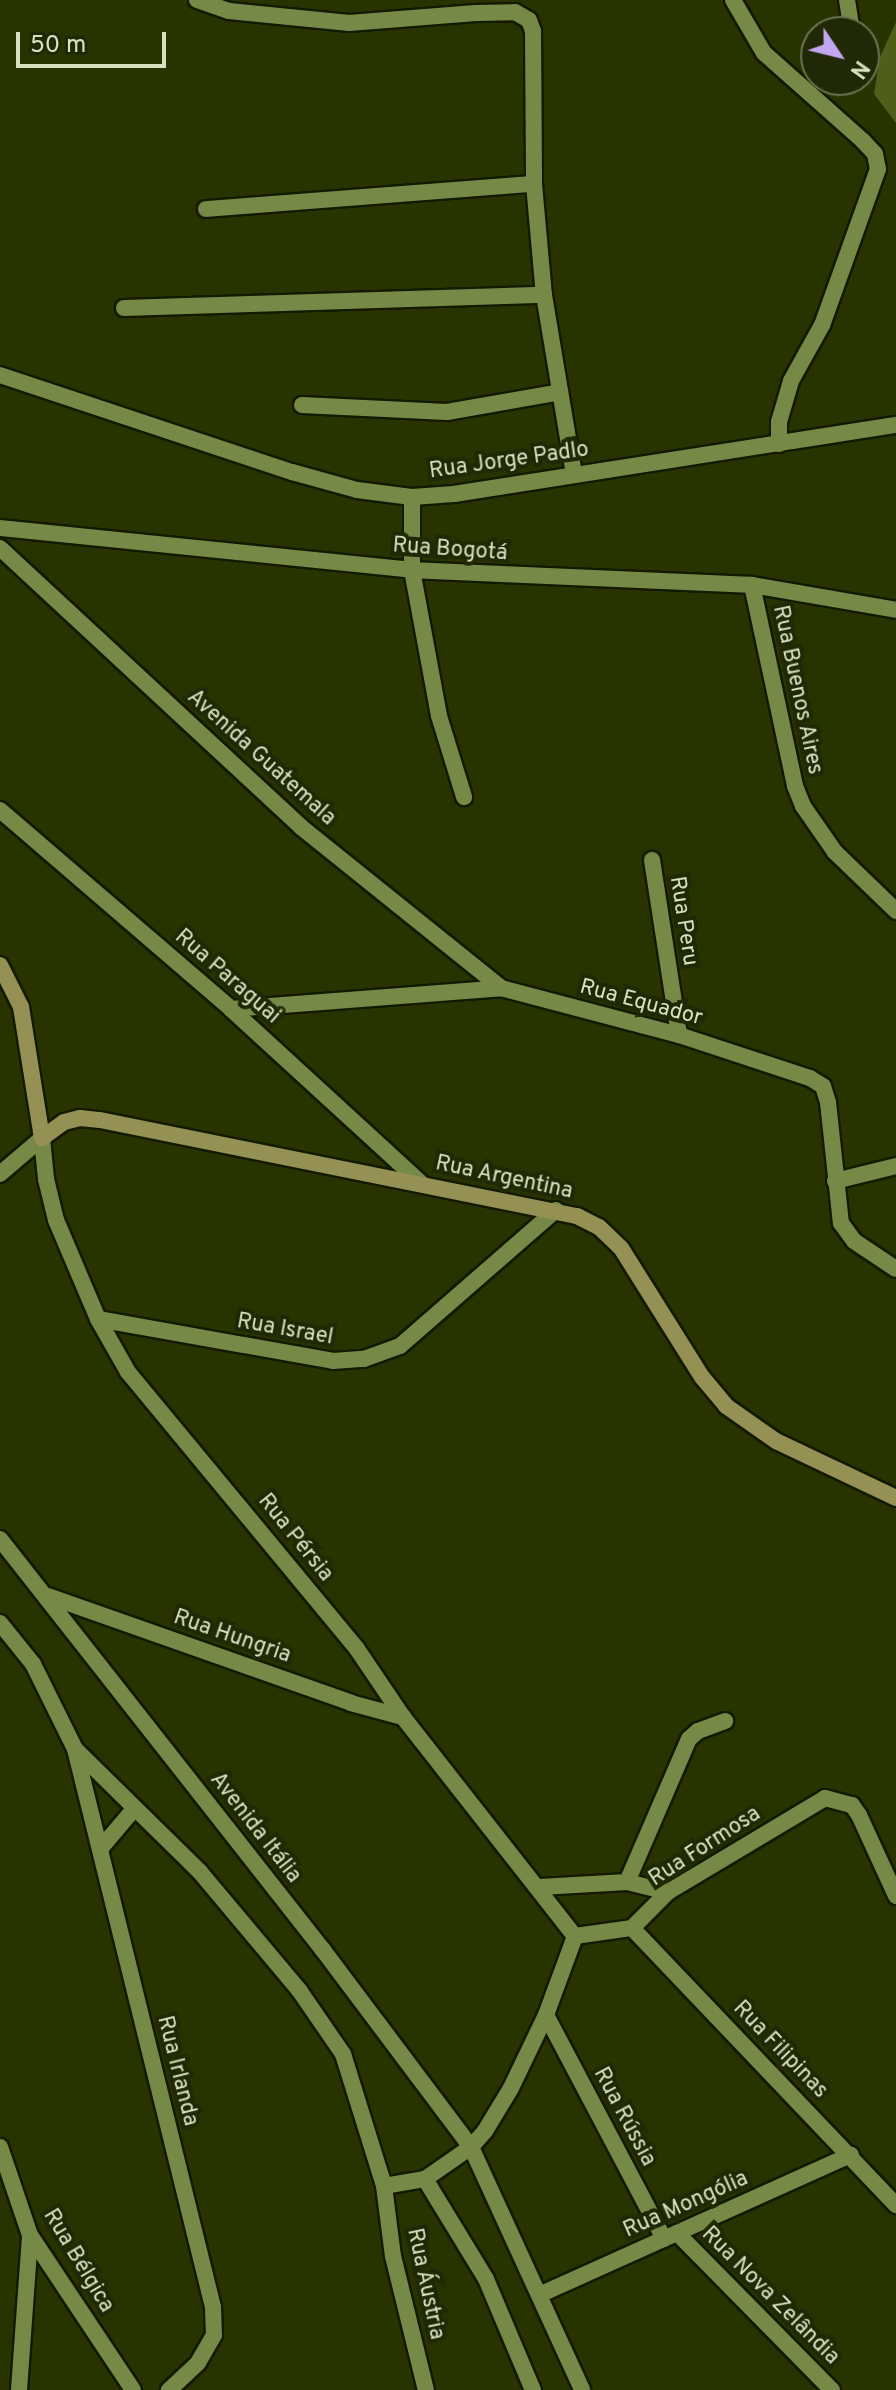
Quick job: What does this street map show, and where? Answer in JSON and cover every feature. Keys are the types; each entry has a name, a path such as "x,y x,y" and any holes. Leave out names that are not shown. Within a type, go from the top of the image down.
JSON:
{"main road":[{"path":"0,965 21,1007 42,1138"},
{"name":"Rua Argentina","path":"42,1138 64,1122 80,1118 100,1120 556,1210 599,1227 621,1248 702,1377 742,1419 786,1447 896,1498"}],"street":[{"path":"197,0 229,11 349,23 464,7 515,12 529,20 533,31 534,184 544,295 574,474"},
{"path":"733,0 748,31 764,53 800,83"},
{"path":"779,444 779,422 791,381 822,325 878,169 869,148 815,96"},
{"path":"206,209 534,184"},
{"path":"124,308 544,295"},
{"name":"Rua Jorge Padlo","path":"0,375 292,472 357,490 412,497 454,494 896,425"},
{"path":"302,405 447,412 560,392"},
{"path":"412,497 412,570 439,716 464,797"},
{"name":"Rua Bogotá","path":"0,528 412,570 752,585 896,610"},
{"name":"Avenida Guatemala","path":"0,548 301,827 501,988"},
{"name":"Rua Buenos Aires","path":"752,585 795,786 803,806 835,852 896,911"},
{"name":"Rua Paraguai","path":"0,810 231,1009 420,1182"},
{"name":"Rua Peru","path":"652,860 679,1035"},
{"name":"Rua Equador","path":"231,1009 501,988 679,1035 810,1078 823,1086 828,1102 841,1223 854,1241 896,1269"},
{"path":"0,1174 42,1138"},
{"name":"Rua Pérsia","path":"42,1138 46,1179 56,1220 98,1319 128,1372 304,1582 357,1649 403,1717 540,1887 575,1936"},
{"path":"835,1181 896,1166"},
{"name":"Rua Israel","path":"98,1319 333,1361 364,1359 400,1346 556,1210"},
{"name":"Avenida Itália","path":"0,1539 47,1595 471,2147 539,2295 559,2347 579,2384 588,2390"},
{"name":"Rua Hungria","path":"47,1595 351,1703 403,1717"},
{"path":"0,1623 33,1664 57,1707 75,1749 200,1872 299,1990 332,2036 353,2079 384,2186 425,2179 471,2147 511,2088 546,2015 575,1936 632,1928"},
{"path":"627,1882 689,1739 698,1731 725,1721"},
{"name":"Rua Irlanda","path":"75,1749 213,2307 214,2335 198,2363 169,2390"},
{"name":"Rua Formosa","path":"632,1928 668,1892 825,1798 852,1805 896,1896"},
{"path":"100,1849 134,1809"},
{"path":"540,1887 627,1882 668,1892"},
{"name":"Rua Filipinas","path":"632,1928 896,2205"},
{"name":"Rua Rússia","path":"546,2015 671,2236"},
{"name":"Rua Bélgica","path":"0,2147 30,2235 133,2390"},
{"name":"Rua Mongólia","path":"539,2295 851,2155"},
{"path":"425,2179 486,2279 533,2390"},
{"name":"Rua Áustria","path":"384,2186 393,2256 426,2390"},
{"path":"19,2390 30,2235"},
{"name":"Rua Nova Zelândia","path":"671,2236 832,2390"}],"green space":[{"path":"896,22 896,123 876,96 880,96 880,57"}]}
